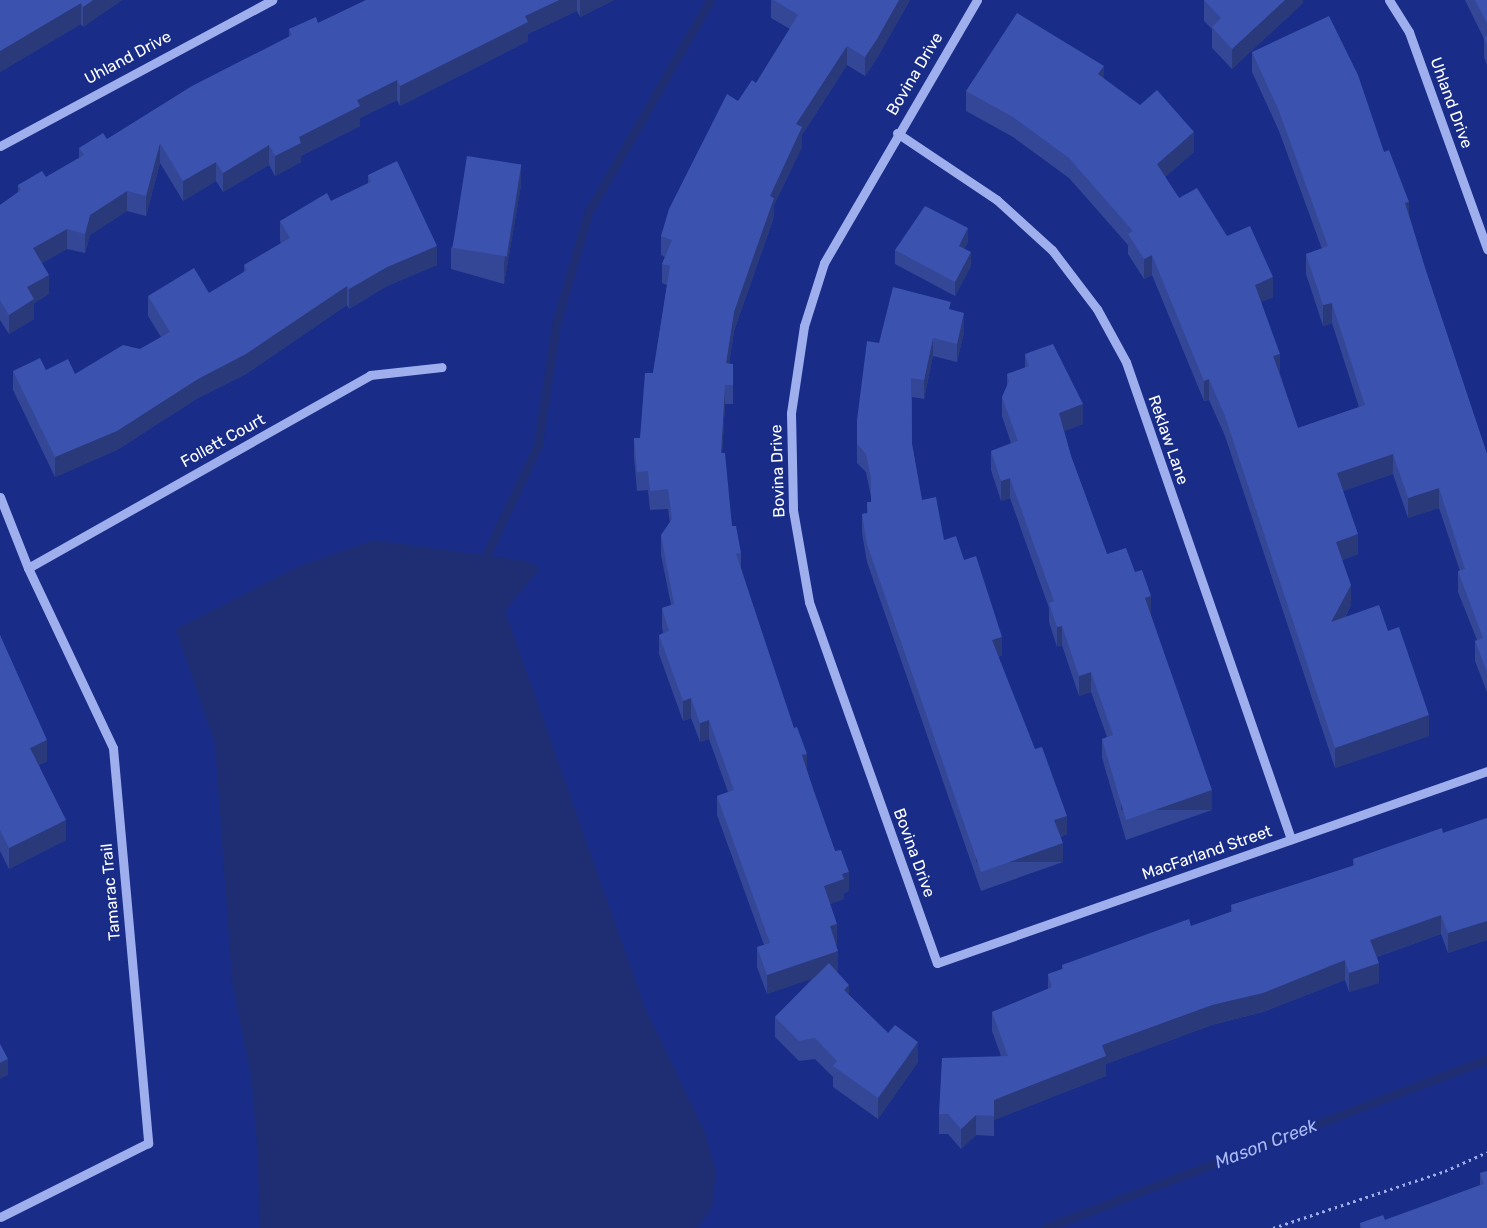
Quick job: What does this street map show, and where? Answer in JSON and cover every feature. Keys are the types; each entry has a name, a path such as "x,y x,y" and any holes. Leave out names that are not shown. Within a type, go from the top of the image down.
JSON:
{"street":[{"name":"Uhland Drive","path":"0,146 272,0"},
{"name":"Bovina Drive","path":"937,963 809,602 789,462 791,413 806,318 824,263 897,133 977,0"},
{"name":"Uhland Drive","path":"1389,0 1409,32 1487,249"},
{"name":"Reklaw Lane","path":"897,133 997,200 1052,250 1098,308 1126,362 1291,839"},
{"name":"Follett Court","path":"28,568 370,376 442,367"},
{"name":"Tamarac Trail","path":"0,497 28,568 113,748 148,1143 0,1217"},
{"name":"MacFarland Street","path":"937,963 1487,771"}],"path":[{"path":"1273,1228 1445,1171 1487,1152"}],"water":[{"path":"373,540 527,561 540,568 505,611 645,1008 705,1132 716,1172 712,1208 697,1228 259,1228 258,1156 251,1076 232,981 215,744 176,629 297,567"}],"building":[{"path":"0,0 93,0 83,7 81,3 0,51"},
{"path":"366,0 559,0 525,16 528,22 400,86 397,80 357,100 360,106 299,137 301,143 275,156 269,145 223,173 216,162 183,181 160,143 146,196 127,191 90,215 85,234 67,229 33,248 49,275 27,287 34,299 9,315 0,300 0,205 21,190 18,185 42,171 46,177 84,155 79,148 103,133 107,139 192,86 292,35 289,29 316,17 318,23"},
{"path":"774,0 899,0 865,57 847,46 796,124 802,127 770,196 774,198 734,312 726,363 733,364 733,385 725,385 721,453 725,453 732,526 736,526 741,553 736,554 794,728 797,727 807,754 802,755 814,792 835,851 841,850 849,872 842,874 844,879 824,886 837,924 830,926 838,951 767,975 757,947 770,943 717,796 734,790 709,720 700,723 691,698 683,701 659,635 669,631 662,608 674,604 661,535 672,519 668,489 650,491 648,471 637,472 634,438 640,438 645,373 653,373 670,266 662,264 672,240 661,236 669,209 727,94 738,101 752,80 756,83 798,15"},
{"path":"1204,0 1285,0 1232,49 1212,27 1221,18"},
{"path":"1475,0 1487,0 1487,23"},
{"path":"1017,13 1104,66 1098,74 1140,105 1157,90 1194,132 1157,164 1179,198 1197,188 1227,236 1250,226 1273,277 1255,285 1280,354 1273,356 1298,428 1365,405 1332,303 1323,305 1306,254 1328,246 1279,111 1252,52 1329,16 1358,75 1384,152 1389,150 1409,202 1405,203 1426,271 1487,454 1487,672 1475,641 1483,638 1458,571 1465,569 1439,488 1408,498 1393,454 1337,473 1358,534 1336,542 1351,585 1331,622 1379,605 1388,631 1399,627 1429,715 1335,748 1225,416 1209,379 1204,381 1152,255 1144,259 1128,234 1133,231 1069,158 1013,117 966,91"},
{"path":"467,156 521,165 507,256 452,248"},
{"path":"397,161 437,246 387,267 349,289 347,286 246,354 198,379 117,431 55,457 13,371 40,358 46,370 68,359 75,374 123,345 140,349 170,332 148,296 194,268 209,293 247,270 244,265 290,238 280,221 327,193 331,201 371,182 368,175"},
{"path":"925,206 968,228 959,246 971,252 955,282 895,250"},
{"path":"893,287 951,302 949,309 964,313 957,344 933,338 924,380 911,378 912,444 922,500 936,497 944,540 956,536 964,560 976,556 1002,637 992,640 1035,749 1042,747 1067,816 1054,820 1063,843 981,872 867,544 862,514 868,513 867,502 871,502 871,478 866,454 857,444 857,420 867,341 879,343"},
{"path":"1053,344 1083,404 1059,413 1071,456 1107,554 1126,548 1135,572 1142,570 1151,596 1145,598 1212,790 1126,820 1102,739 1113,735 1091,672 1079,676 1062,626 1057,627 1049,603 1054,601 1010,478 1001,481 991,451 1018,441 1002,397 1009,381 1007,374 1029,366 1025,354"},
{"path":"0,635 47,740 30,748 66,820 9,848 0,830"},
{"path":"1487,818 1487,921 1448,933 1441,915 1370,940 1379,963 1349,973 1345,960 1263,993 1212,1005 1102,1045 1106,1056 994,1100 994,1116 976,1115 961,1129 948,1114 939,1114 942,1058 1008,1056 992,1012 1052,987 1048,974 1063,969 1062,965 1189,919 1191,926 1233,911 1231,905 1355,865 1353,859 1442,828 1443,833"},
{"path":"829,963 849,985 844,990 888,1033 895,1025 918,1042 878,1098 833,1066 837,1061 815,1038 799,1041 775,1017"},
{"path":"0,1044 8,1059 0,1063"},
{"path":"1487,1171 1487,1228 1362,1228 1360,1223 1383,1215 1385,1220 1484,1184 1480,1173"}],"waterway":[{"path":"481,566 538,445 556,324 588,213 710,0"},
{"name":"Mason Creek","path":"1045,1228 1487,1059"}]}
